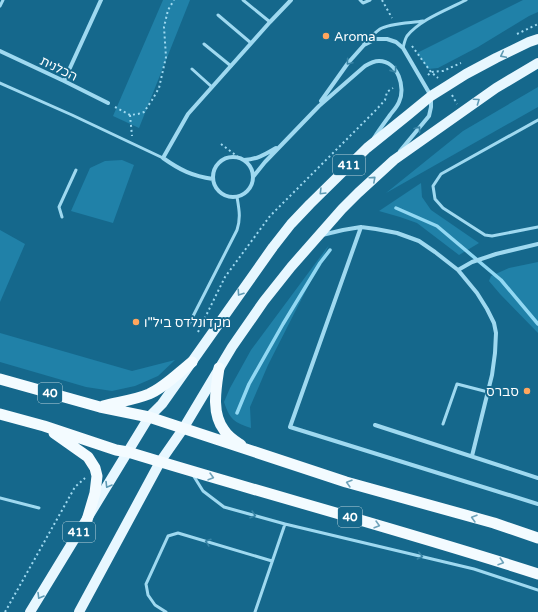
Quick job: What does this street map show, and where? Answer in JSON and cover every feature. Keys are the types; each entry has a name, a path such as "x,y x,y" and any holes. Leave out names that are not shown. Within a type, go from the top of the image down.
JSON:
{"highway":[{"path":"100,407 149,394 163,386 192,362"},
{"path":"219,368 215,394 218,419 224,430 232,439 253,452"},
{"name":"40","path":"0,379 100,407 149,417 346,482 494,523 538,538"},
{"name":"40","path":"0,414 44,426 116,450 128,452 484,556 538,574"},
{"path":"44,426 88,457 95,468 97,476 95,493 87,520"}],"main road":[{"name":"411","path":"30,612 149,417 162,404 273,247 291,224 367,148 431,96 466,74 496,58 538,39"},
{"name":"411","path":"79,612 160,462 183,429 232,347 264,301 317,237 358,193 394,160 496,88 538,63"}],"street":[{"path":"64,81 101,0"},
{"path":"213,179 187,172 176,167 163,158 188,114 291,0"},
{"path":"319,106 348,63 364,45 376,39 387,39 396,42 403,48 431,96 431,107 429,116 394,160"},
{"name":"הכלנית","path":"0,51 64,81 108,104"},
{"path":"253,177 265,162 319,106 365,66 372,62 386,62 393,66 398,76 401,96 399,103 367,148"},
{"path":"244,160 254,159 281,145"},
{"path":"232,156 244,160 249,164 252,170 252,184 248,190 237,197 223,195 214,185 213,172 216,166 220,161 232,156"},
{"path":"317,237 361,227 397,233 419,241 435,252 458,270 477,293 494,323 496,333 492,375 472,456"},
{"path":"361,227 290,427 538,504"},
{"path":"458,270 472,262 496,254 538,244"},
{"path":"375,425 538,478"}],"lane":[{"path":"0,6 3,0"},
{"path":"243,0 270,22"},
{"path":"360,0 363,3 370,0"},
{"path":"403,48 406,38 425,20 466,0"},
{"path":"218,15 251,43"},
{"path":"364,45 372,35 381,28 396,24 425,20"},
{"path":"204,44 231,66"},
{"path":"192,69 212,87"},
{"path":"0,83 163,158"},
{"path":"538,120 441,174 433,186 435,199 443,208 485,235 492,236 538,227"},
{"path":"62,217 59,207 76,170"},
{"path":"188,326 237,230 240,222 240,210 237,197"},
{"path":"443,424 457,384 488,392"},
{"path":"190,471 203,491 224,507 285,524 474,568 538,590"},
{"path":"0,498 39,508"},
{"path":"255,612 285,524"},
{"path":"166,612 155,605 148,595 146,584 168,536 178,533 272,561"}],"path":[{"path":"108,104 130,115 144,112 152,100 159,88 166,57 164,27 168,10 174,0"},
{"path":"406,38 431,72 447,86 462,112"},
{"path":"130,115 134,144"},
{"path":"221,144 238,157"},
{"path":"5,612 75,488 95,468"}],"shaded area":[{"path":"163,0 190,0 139,128 113,116"},
{"path":"523,0 538,0 538,12 478,47 438,68 428,69 417,53"},
{"path":"538,87 538,107 386,193 463,131"},
{"path":"122,160 134,165 113,223 71,211 90,168 105,161"},
{"path":"421,183 422,197 431,210 479,243 459,255 417,223 379,211"},
{"path":"0,230 25,244 0,302"},
{"path":"329,245 268,365 250,407 251,428 240,424 233,420 228,413 224,402 230,388 251,350"},
{"path":"538,262 538,333 489,281 491,276 509,268"},
{"path":"0,333 132,371 175,360 158,376 135,386 112,391 86,387 0,362"}],"waterway":[{"path":"396,208 437,226 501,280 538,324"},
{"path":"237,413 249,384 283,324 320,263 330,250"}],"place":[{"name":"Aroma","path":"326,36"},
{"name":"מקדונלדס ביל\"ו","path":"136,322"},
{"name":"סברס","path":"527,391"}]}
